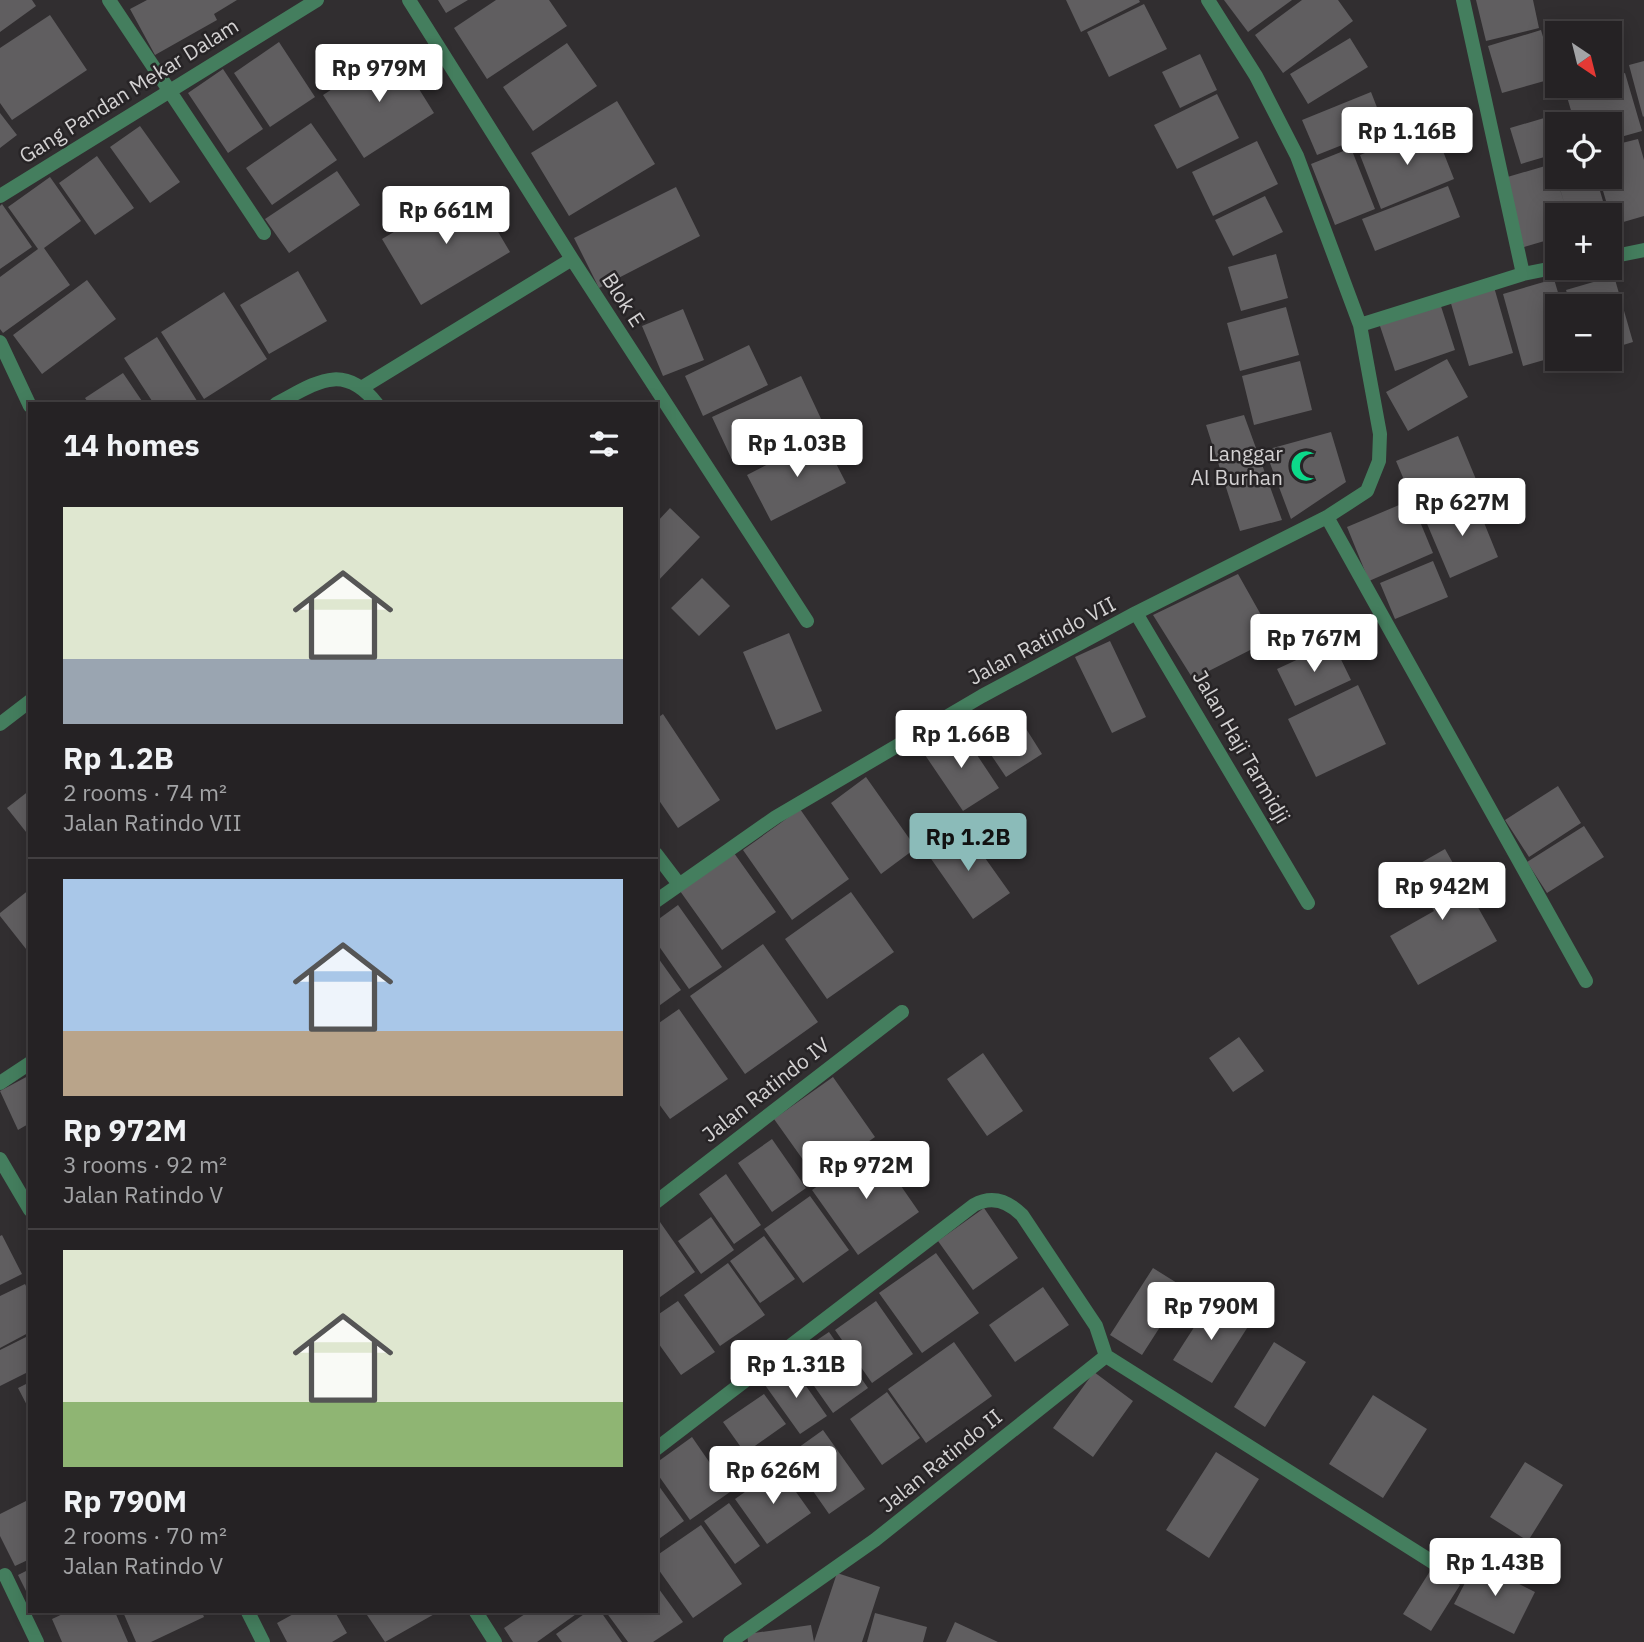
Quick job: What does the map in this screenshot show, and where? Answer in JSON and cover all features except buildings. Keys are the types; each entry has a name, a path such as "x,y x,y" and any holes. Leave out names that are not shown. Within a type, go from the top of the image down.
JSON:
{"street":[{"path":"109,0 264,233"},
{"name":"Gang Pandan Mekar Dalam","path":"0,196 317,0"},
{"name":"Blok E","path":"409,0 572,259 807,621"},
{"path":"1208,0 1256,76 1297,156 1360,325 1380,434 1378,461 1367,491 1327,517 1586,981"},
{"path":"1463,0 1523,274"},
{"path":"1622,255 1644,250"},
{"path":"363,387 572,259"},
{"path":"1360,325 1545,270"},
{"path":"1,347 28,402"},
{"path":"280,402 311,386 334,379 363,387 375,402"},
{"name":"Jalan Ratindo VII","path":"658,899 776,817 982,696 1136,613 1327,517"},
{"name":"Jalan Haji Tarmidji","path":"1136,613 1307,903"},
{"path":"0,724 28,703"},
{"path":"658,857 678,883"},
{"name":"Jalan Ratindo IV","path":"658,1200 902,1012"},
{"path":"0,1083 28,1064"},
{"path":"0,1159 28,1207"},
{"path":"658,1447 974,1205 989,1199 1013,1206 1022,1215 1096,1326 1106,1356 1442,1568"},
{"name":"Jalan Ratindo II","path":"730,1642 875,1540 1106,1356"},
{"path":"5,1575 37,1642"},
{"path":"248,1613 263,1642"},
{"path":"476,1613 495,1642"}],"place":[{"name":"Langgar Al Burhan","path":"1306,466"}]}
